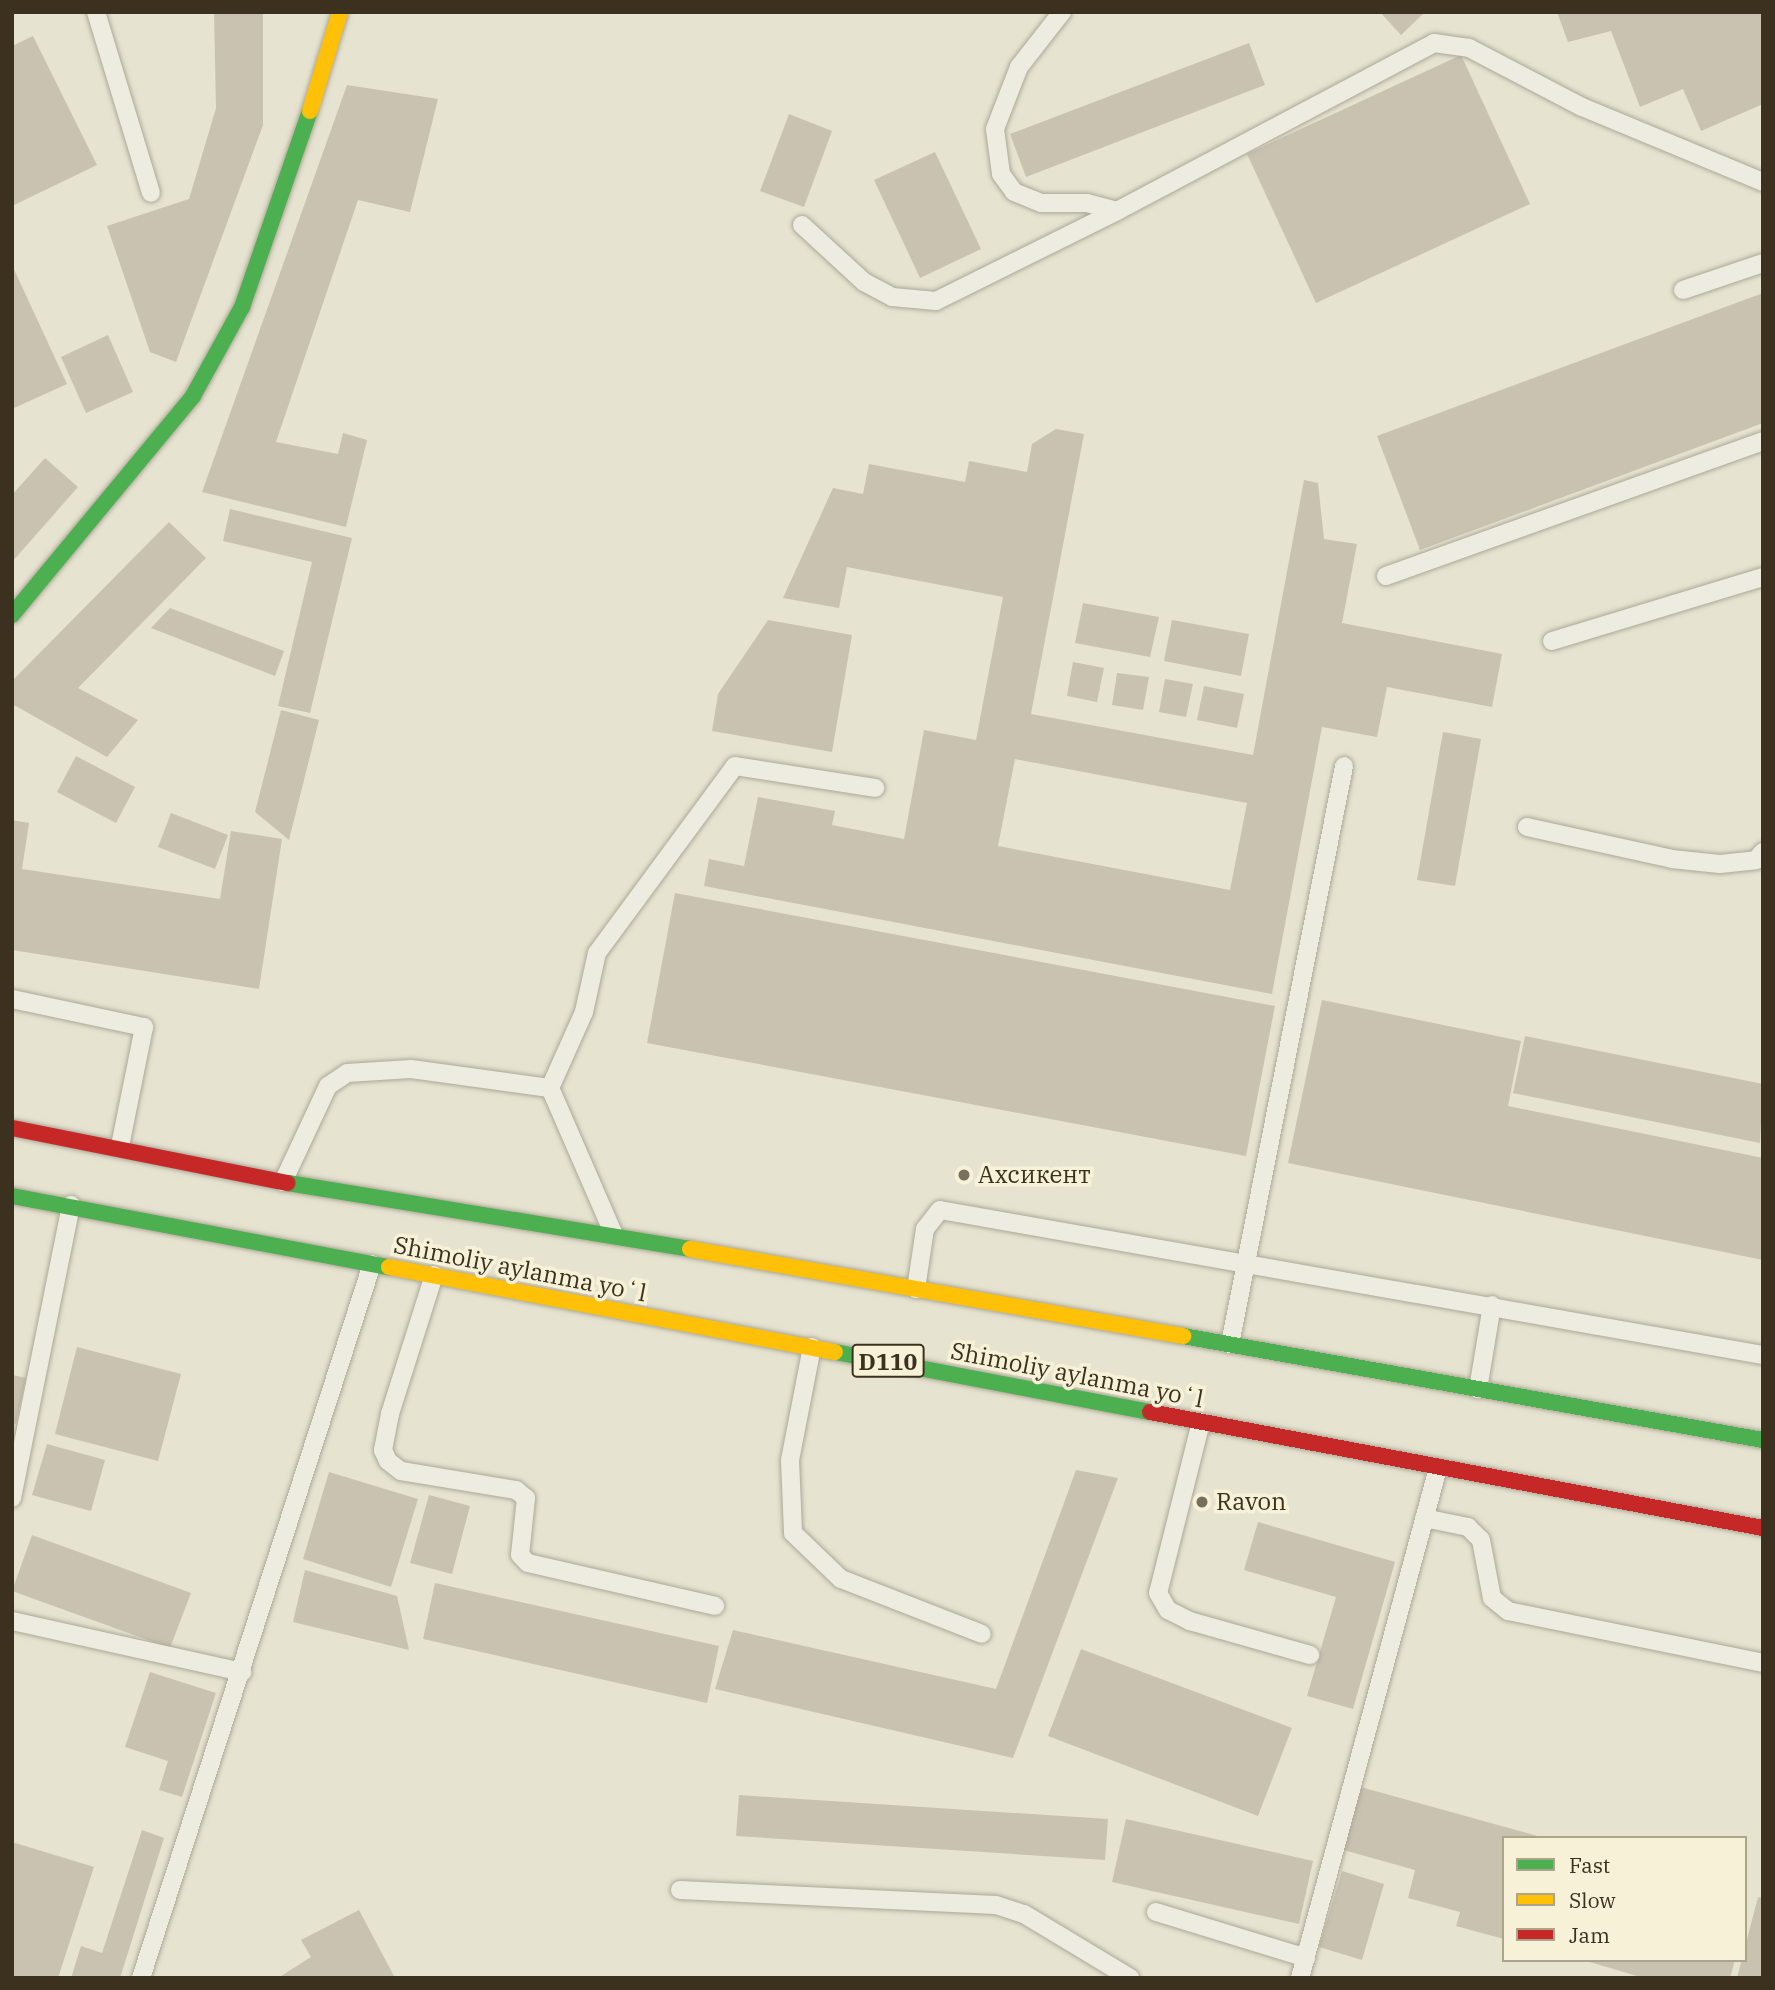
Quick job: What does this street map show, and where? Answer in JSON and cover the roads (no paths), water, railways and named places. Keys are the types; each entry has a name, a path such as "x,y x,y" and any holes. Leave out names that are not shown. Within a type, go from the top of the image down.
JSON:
{"main road":[{"path":"12,615 199,385 242,307 283,202 341,12"},
{"name":"Shimoliy aylanma yoʻl","path":"12,1128 120,1146 284,1182 614,1234 1763,1440"},
{"name":"Shimoliy aylanma yoʻl","path":"12,1196 71,1205 1763,1528"}],"lane":[{"path":"96,12 151,193"},
{"path":"1062,12 1019,67 995,129 993,153 1014,191 1041,203 1087,202 1117,211"},
{"path":"802,225 864,282 892,297 936,301 1117,211 1434,43 1469,48 1582,107 1763,182"},
{"path":"1683,290 1763,263"},
{"path":"1386,576 1763,441"},
{"path":"1552,641 1763,577"},
{"path":"614,1234 550,1088 584,1012 597,953 735,766 875,788"},
{"path":"1230,1344 1344,766"},
{"path":"1527,828 1672,859 1720,864 1756,860 1763,852"},
{"path":"12,999 144,1027 120,1146"},
{"path":"284,1182 317,1105 328,1086 347,1073 411,1069 550,1088"},
{"path":"12,1498 71,1205"},
{"path":"916,1289 926,1228 940,1210 1492,1305 1763,1355"},
{"path":"141,1978 243,1672 372,1264"},
{"path":"434,1275 390,1415 383,1450 388,1461 401,1471 516,1490 526,1498 520,1555 528,1563 715,1606"},
{"path":"1478,1389 1492,1305"},
{"path":"812,1347 790,1460 793,1533 841,1579 982,1634"},
{"path":"1201,1422 1158,1593 1168,1610 1190,1621 1310,1655"},
{"path":"1300,1978 1438,1468"},
{"path":"1424,1518 1468,1527 1481,1540 1492,1598 1508,1611 1763,1663"},
{"path":"12,1621 243,1672"},
{"path":"680,1890 996,1905 1024,1914 1130,1978"},
{"path":"1156,1912 1306,1958"}],"place":[{"name":"Ахсикент","path":"964,1175"},
{"name":"Ravon","path":"1202,1502"}]}
